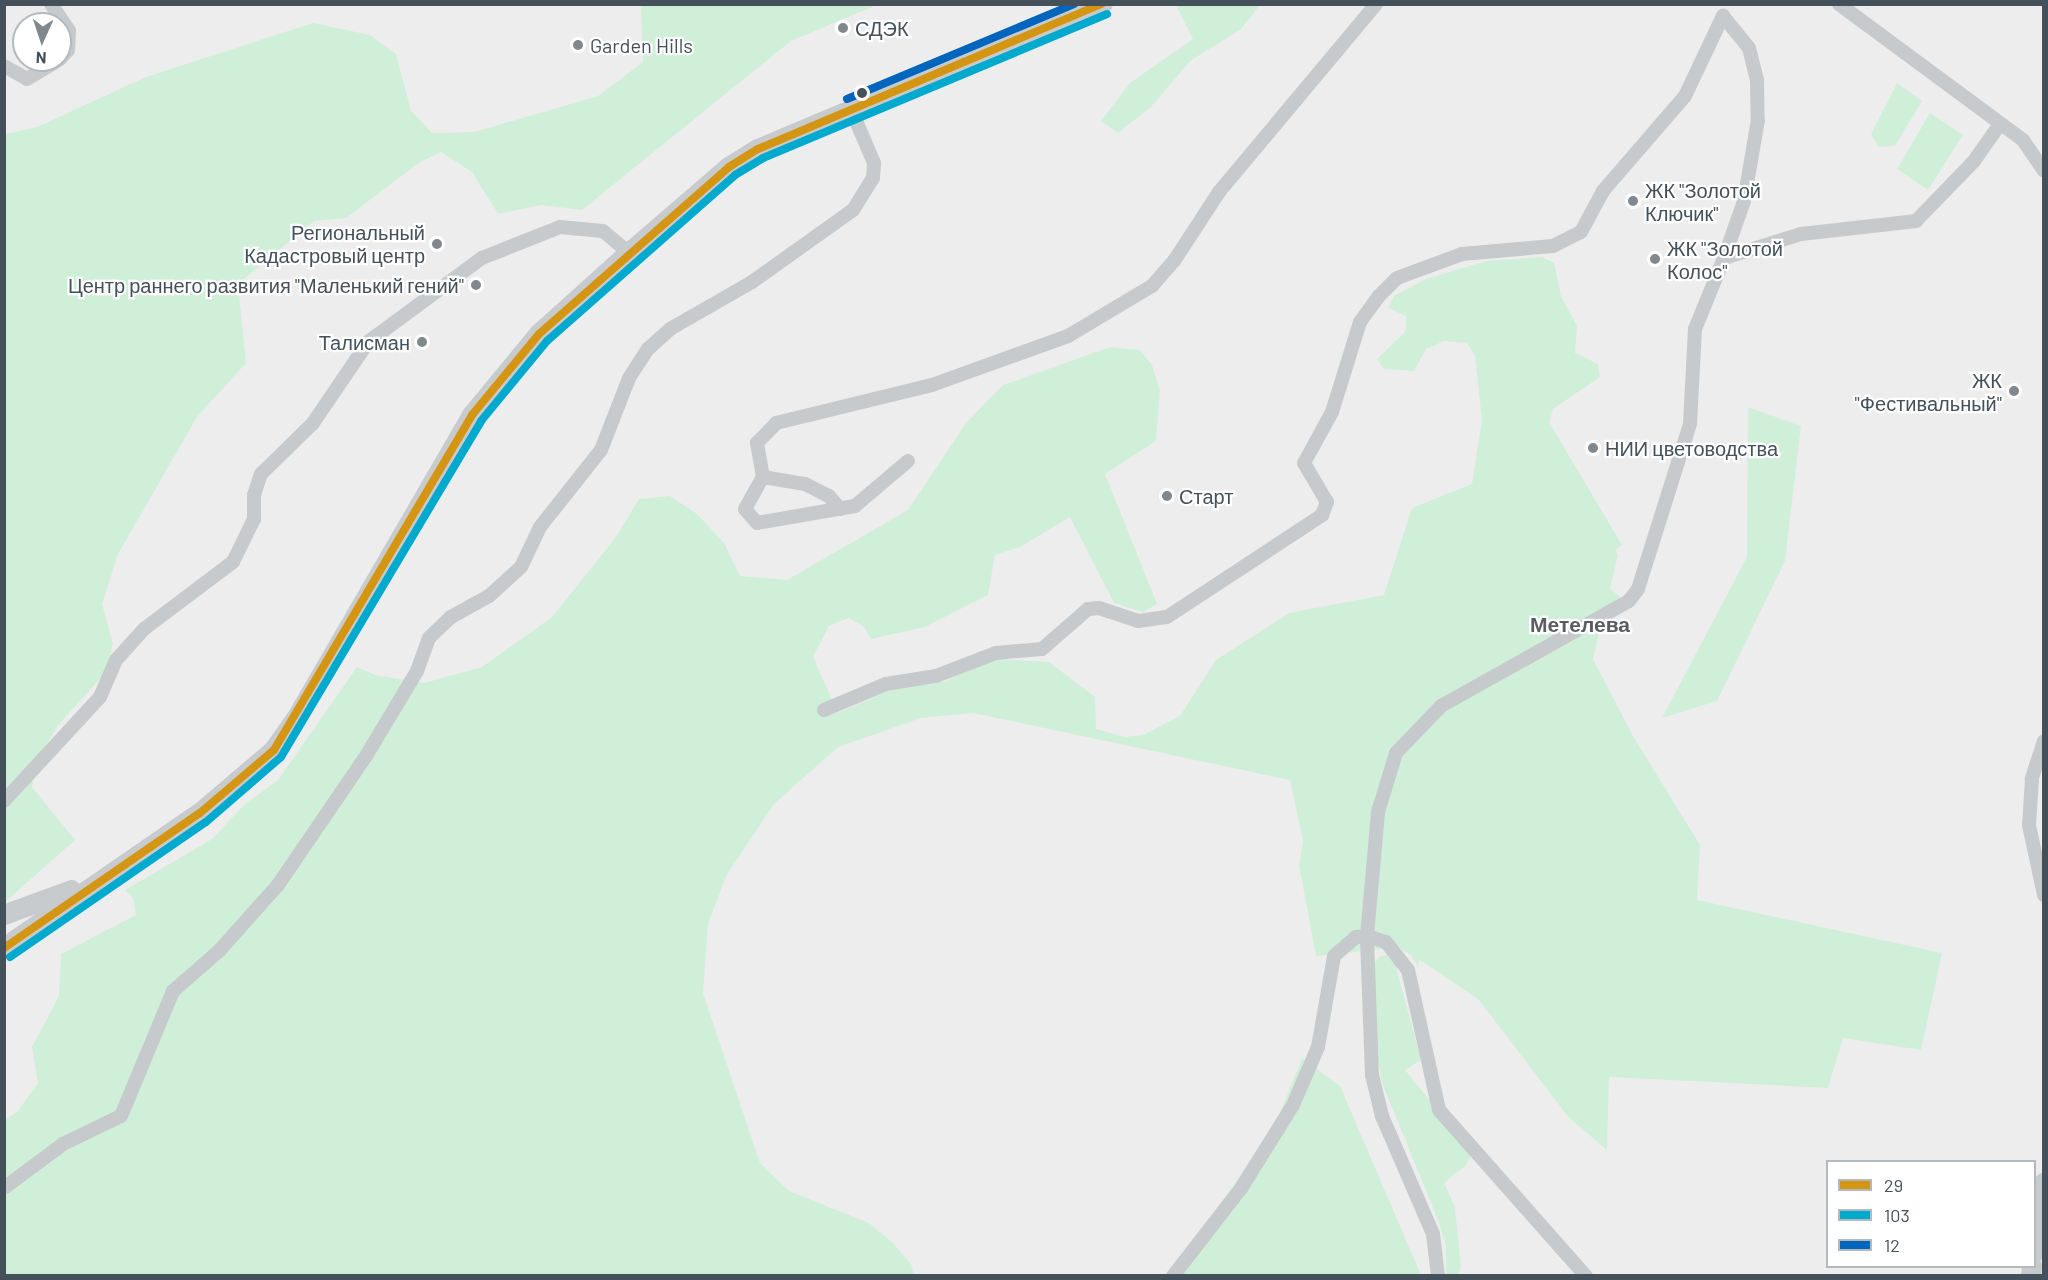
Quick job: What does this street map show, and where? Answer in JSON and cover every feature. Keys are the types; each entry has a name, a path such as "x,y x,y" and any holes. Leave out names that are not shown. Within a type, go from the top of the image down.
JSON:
{"main road":[{"path":"4,948 104,876 200,813 274,750 472,415 539,334 729,166 851,109 1103,4"},
{"path":"4,915 29,909 104,876"},
{"path":"2036,1237 2043,1183"}],"street":[{"path":"908,461 855,506 757,524 745,509 763,477 757,442 776,423 932,385 1068,336 1152,286 1174,261 1219,192 1376,4"},
{"path":"1839,4 2023,140 2043,171"},
{"path":"824,710 886,684 936,676 996,653 1042,649 1088,609 1099,608 1138,621 1167,617 1322,514 1327,502 1304,463 1332,412 1360,322 1379,296 1397,278 1462,254 1553,246 1581,232 1603,191 1686,96 1723,16 1749,48 1757,81 1758,120 1744,201 1695,329 1690,424 1638,589 1629,601 1441,706 1411,732 1396,753 1383,786 1367,936 1372,1075 1382,1116 1433,1234 1438,1275"},
{"path":"15,72 27,79 39,72"},
{"path":"4,1188 63,1144 121,1116 172,991 219,951 278,885 366,756 417,671 429,638 451,617 489,596 521,567 540,527 601,450 629,378 648,349 670,329 752,282 853,210 873,178 874,163 851,109"},
{"path":"1724,258 1801,234 1917,221 1974,161 2000,124"},
{"path":"4,801 100,697 116,660 144,629 233,562 254,519 254,495 261,474 313,423 368,342 482,258 560,226 603,231 629,253"},
{"path":"763,477 805,484 829,496 840,509"},
{"path":"2043,741 2032,779 2029,825 2043,895"},
{"path":"1173,1275 1242,1187 1293,1105 1317,1047 1334,956 1356,937 1367,936 1386,942 1408,970 1440,1110 1586,1275"}],"green space":[{"path":"641,5 877,5 791,41 582,210 541,205 498,214 472,172 441,152 420,162 346,218 314,221 238,284 246,363 197,417 118,554 102,604 113,644 106,672 59,724 38,758 32,787 75,840 5,902 5,134 37,127 146,77 313,23 370,35 396,54 411,111 432,133 474,132 598,96 643,62"},
{"path":"1176,5 1260,5 1241,29 1190,61 1151,107 1118,133 1101,121 1130,83 1193,39"},
{"path":"1897,83 1922,101 1895,146 1879,147 1871,134"},
{"path":"1930,113 1963,135 1928,190 1897,169"},
{"path":"1542,257 1554,263 1561,296 1577,326 1575,353 1598,364 1600,377 1553,409 1549,422 1622,545 1615,550 1618,555 1610,589 1623,599 1604,610 1593,659 1633,736 1700,845 1697,900 1942,953 1921,1050 1843,1038 1828,1088 1609,1077 1607,1150 1569,1118 1479,1000 1425,963 1419,960 1418,967 1411,955 1398,947 1316,956 1299,865 1303,841 1290,780 973,713 921,718 838,747 774,804 727,874 708,924 703,993 760,1163 789,1191 869,1223 893,1243 911,1264 914,1275 5,1276 5,1120 17,1112 38,1083 32,1047 59,996 61,954 136,915 133,898 125,890 212,839 245,804 278,780 357,667 375,675 424,683 482,667 552,617 616,537 639,499 670,496 697,514 724,543 740,576 787,580 908,510 966,423 1003,385 1110,347 1140,350 1152,365 1160,390 1156,441 1105,474 1157,604 1143,612 1114,603 1070,517 1020,547 995,555 988,595 925,627 871,639 863,626 848,618 829,626 813,657 838,713 888,691 943,682 995,659 1049,662 1095,697 1096,729 1125,737 1143,735 1180,716 1216,660 1289,613 1384,595 1412,508 1472,484 1482,420 1475,356 1467,343 1444,341 1426,349 1414,371 1384,369 1377,359 1406,331 1406,316 1388,308 1394,296 1426,279 1486,261"},
{"path":"1748,407 1801,426 1785,561 1717,701 1662,718 1747,557"},
{"path":"1387,955 1395,963 1421,1060 1405,1070 1473,1153 1465,1166 1444,1183 1455,1207 1461,1267 1458,1275 1446,1275 1446,1246 1438,1220 1382,1083 1375,1041 1374,963 1380,956"},
{"path":"1302,1058 1340,1086 1421,1275 1165,1276 1205,1228 1278,1118"}],"transit line":[{"name":"12","path":"847,99 1074,4"},
{"name":"29","path":"4,948 200,813 274,750 472,415 539,334 729,167 758,149 1102,4"},
{"name":"103","path":"10,957 206,822 281,757 481,421 547,341 735,175 763,158 1107,14"}],"place":[{"name":"СДЭК","path":"843,28"},
{"name":"Garden Hills","path":"578,45"},
{"name":"ЖК \"Золотой Ключик\"","path":"1633,201"},
{"name":"Региональный Кадастровый центр","path":"437,244"},
{"name":"ЖК \"Золотой Колос\"","path":"1655,259"},
{"name":"Центр раннего развития \"Маленький гений\"","path":"476,285"},
{"name":"Талисман","path":"422,342"},
{"name":"ЖК \"Фестивальный\"","path":"2014,391"},
{"name":"НИИ цветоводства","path":"1593,448"},
{"name":"Старт","path":"1167,496"}],"district":[{"name":"Метелева","path":"1580,624"}]}
